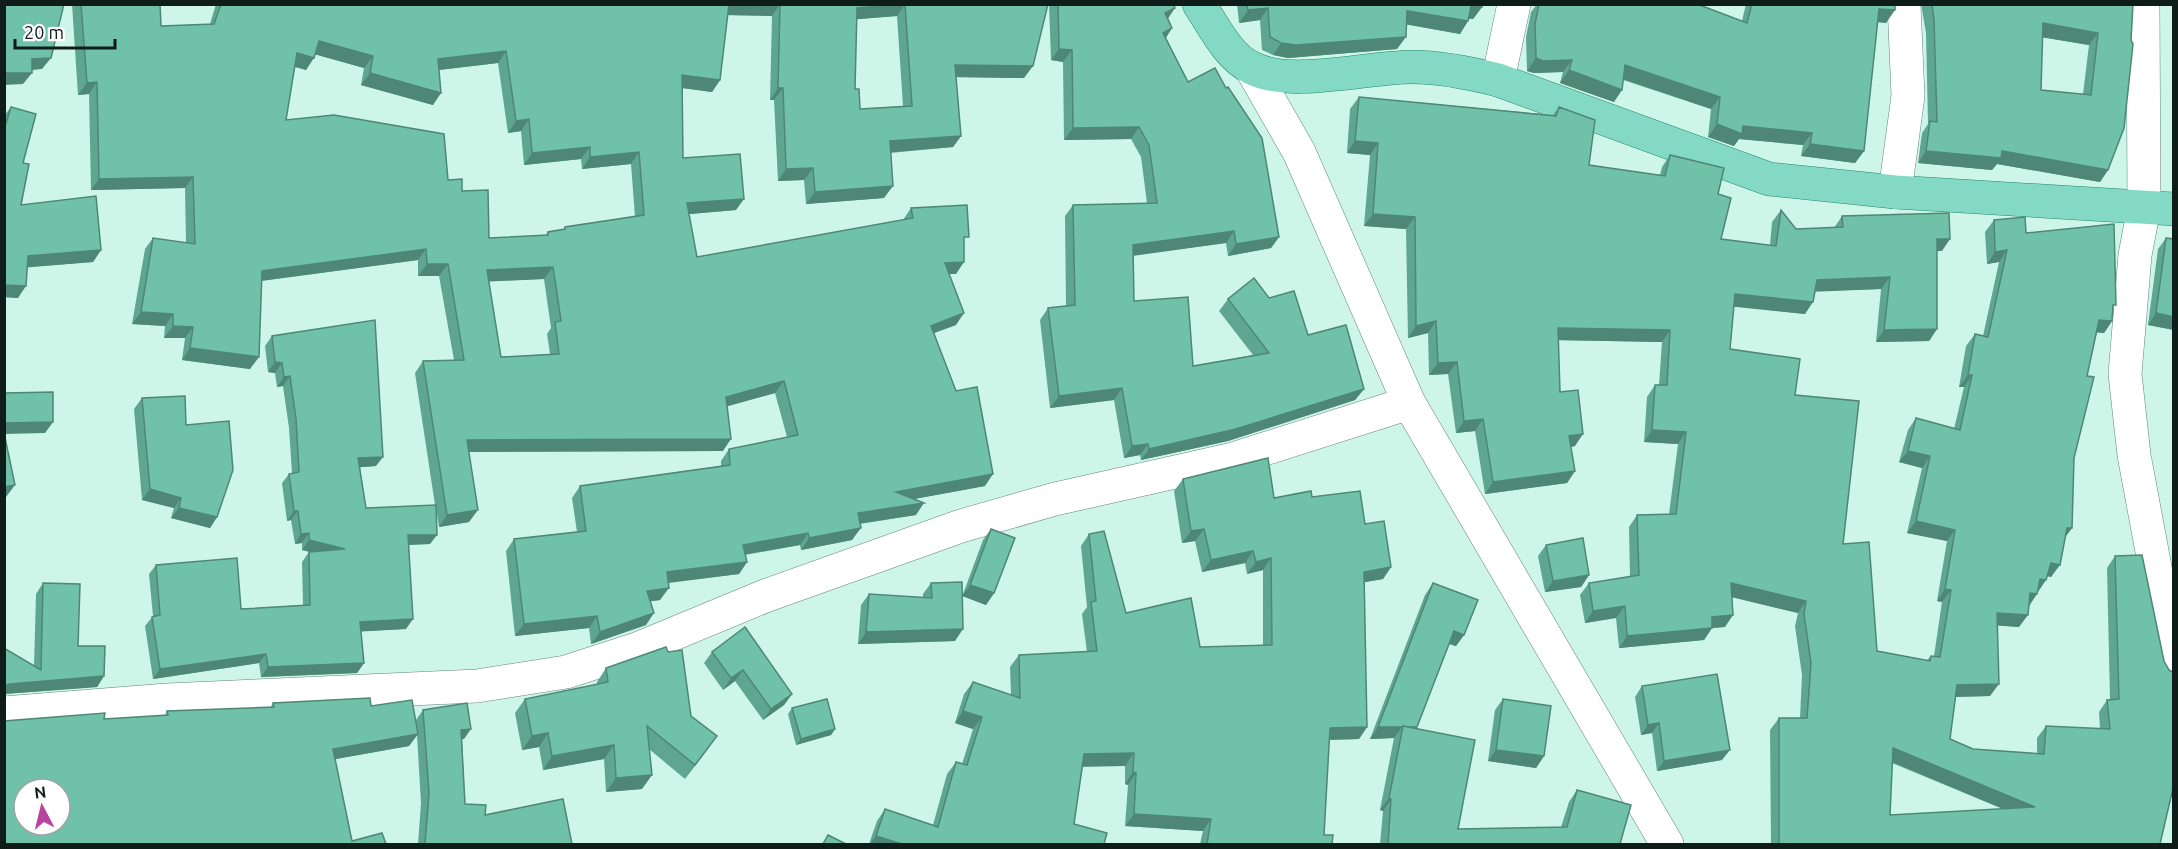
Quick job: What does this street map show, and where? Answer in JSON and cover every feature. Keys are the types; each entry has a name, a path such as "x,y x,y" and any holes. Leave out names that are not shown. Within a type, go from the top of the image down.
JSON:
{"main road":[{"path":"1199,4 1229,48 1251,68 1290,77 1411,67 1463,71 1498,80 1769,179 1895,192 2159,208"}],"street":[{"path":"1498,80 1514,4"},
{"path":"1895,192 1908,96 1904,4"},
{"path":"2143,4 2159,208 2135,255 2125,374 2134,455 2174,669"},
{"path":"1251,68 1299,152 1409,403 1667,844"},
{"path":"4,713 167,700 477,686 566,672 637,650 765,596 961,526 1055,499 1233,459 1409,403"}],"building":[{"path":"4,4 64,4 51,58 32,59 32,73 4,73"},
{"path":"81,4 160,4 161,26 214,24 221,4 729,4 720,80 682,75 683,158 740,154 744,199 687,203 697,257 913,218 911,208 967,205 969,237 964,237 964,262 945,263 964,313 931,326 956,391 977,387 993,474 896,492 924,503 858,513 861,528 809,538 808,533 743,545 747,562 667,572 669,588 647,591 654,613 600,632 597,616 524,624 514,539 586,531 580,486 730,465 729,449 798,435 784,381 726,397 731,439 467,440 478,510 447,515 423,361 464,360 448,264 427,264 426,249 262,271 259,357 190,348 193,327 173,326 173,314 141,312 153,238 195,244 193,177 99,179 97,82 87,83","holes":["319,41 373,56 370,73 441,93 438,59 506,51 516,121 529,119 532,153 590,147 590,157 639,152 644,215 565,227 565,229 548,232 548,235 489,238 488,190 462,191 462,179 448,180 444,134 334,115 286,120 297,53 314,58","553,267 561,321 555,322 559,354 501,357 487,270"]},
{"path":"780,4 900,4 857,8 855,89 859,89 860,109 912,106 905,4 1048,4 1033,66 955,65 961,136 890,141 893,186 815,192 813,168 786,169 783,88 778,88"},
{"path":"1058,4 1173,4 1175,8 1165,13 1172,28 1163,33 1188,82 1215,68 1226,88 1228,87 1262,138 1279,237 1236,244 1234,231 1133,245 1134,301 1188,297 1193,366 1269,353 1228,299 1254,278 1269,298 1294,291 1308,335 1346,325 1364,389 1236,429 1149,449 1148,444 1132,446 1122,388 1059,396 1048,308 1075,305 1073,205 1157,203 1149,145 1139,127 1073,128 1072,50 1059,49"},
{"path":"1247,4 1482,4 1482,7 1471,6 1468,21 1407,11 1406,37 1297,45 1281,43 1270,37 1268,8 1248,10"},
{"path":"1539,4 1697,4 1747,23 1752,4 1895,4 1895,10 1879,9 1864,151 1810,144 1812,133 1743,126 1742,134 1717,124 1720,97 1625,65 1622,90 1569,70 1572,60 1543,61 1536,58 1535,24"},
{"path":"1932,4 2133,4 2131,40 2133,44 2124,128 2108,170 2002,151 2001,158 1926,151 1930,121 1937,122","holes":["2043,23 2098,33 2091,95 2041,90"]},
{"path":"1359,97 1556,116 1559,107 1595,120 1589,165 1665,176 1670,155 1724,168 1718,194 1731,198 1721,239 1776,246 1781,210 1796,229 1843,227 1842,216 1949,213 1950,239 1937,239 1937,329 1884,330 1890,277 1817,280 1813,302 1735,294 1730,349 1800,359 1795,395 1859,401 1843,544 1869,542 1877,651 1930,661 1931,656 1940,657 1951,590 1945,589 1955,530 1916,521 1930,456 1908,451 1916,418 1960,430 1972,375 1968,375 1975,334 1988,337 2007,250 1995,252 1994,220 2025,217 2026,233 2114,224 2116,305 2113,305 2112,321 2099,320 2087,376 2094,377 2074,458 2072,528 2067,528 2060,565 2051,563 2046,580 2040,579 2037,594 2030,593 2028,615 1997,613 1999,684 1957,685 1950,739 1973,749 2044,754 2046,726 2110,729 2107,700 2119,699 2115,556 2142,555 2164,661 2169,670 2174,673 2174,784 2160,844 1779,844 1779,718 1807,718 1811,663 1804,614 1806,601 1731,583 1733,615 1712,617 1712,628 1627,636 1625,606 1593,611 1589,583 1639,575 1637,515 1676,514 1686,432 1652,430 1655,385 1667,385 1670,330 1558,328 1560,392 1578,390 1583,434 1569,436 1575,471 1493,482 1483,419 1464,421 1457,362 1438,363 1436,321 1416,326 1415,217 1373,214 1378,143 1355,141","holes":["1893,748 2035,807 1890,815"]},
{"path":"11,107 36,114 23,163 29,164 21,205 96,196 101,250 28,256 26,286 4,285 4,130"},
{"path":"2166,238 2174,239 2174,317 2156,313"},
{"path":"375,320 383,457 358,458 366,508 436,505 437,535 408,535 413,619 360,622 364,663 268,667 266,654 160,669 152,617 160,615 156,565 237,558 241,609 310,605 309,552 345,549 309,540 309,533 301,534 298,511 294,511 289,474 299,472 296,419 290,376 284,377 282,363 275,362 272,336"},
{"path":"53,392 53,422 4,423 4,393"},
{"path":"185,396 186,425 229,421 233,470 217,517 179,508 181,498 150,489 142,398"},
{"path":"4,433 15,485 4,487"},
{"path":"1268,458 1274,498 1311,491 1312,497 1360,491 1365,524 1384,521 1391,567 1364,572 1367,727 1330,728 1324,835 1333,835 1332,844 1207,844 1211,819 1134,814 1136,773 1133,772 1134,753 1084,754 1074,824 1107,833 1104,844 902,844 876,836 885,809 938,827 956,762 967,765 982,717 963,711 973,682 1020,698 1019,655 1097,651 1091,602 1096,601 1089,534 1104,531 1126,613 1191,598 1200,647 1272,645 1271,558 1256,562 1253,551 1211,560 1204,529 1191,531 1183,479"},
{"path":"991,529 1015,538 994,593 970,585"},
{"path":"1583,538 1589,575 1553,581 1546,545"},
{"path":"962,582 963,629 866,632 869,594 932,598 931,583"},
{"path":"43,583 80,584 78,646 105,646 104,676 4,686 4,648 41,670"},
{"path":"1433,583 1478,600 1464,635 1454,631 1417,727 1378,727"},
{"path":"745,627 792,694 771,709 743,670 731,678 712,652"},
{"path":"666,647 668,652 682,650 691,716 717,736 695,765 647,726 652,775 616,778 614,745 552,756 548,733 532,736 525,699 608,682 606,668"},
{"path":"1717,674 1730,750 1664,761 1659,723 1648,725 1642,686"},
{"path":"370,698 371,706 412,700 418,734 333,749 352,841 382,833 386,844 4,844 4,721 105,713 104,719 168,715 167,711 274,707 273,703"},
{"path":"827,699 835,729 801,739 792,708"},
{"path":"1503,699 1551,706 1544,756 1496,750"},
{"path":"467,703 471,729 461,730 465,804 486,805 485,815 563,799 572,844 425,844 429,793 423,710"},
{"path":"1403,726 1475,740 1458,829 1567,827 1577,790 1631,805 1620,844 1388,844 1391,799 1389,798"},
{"path":"828,835 846,844 823,844"}]}
